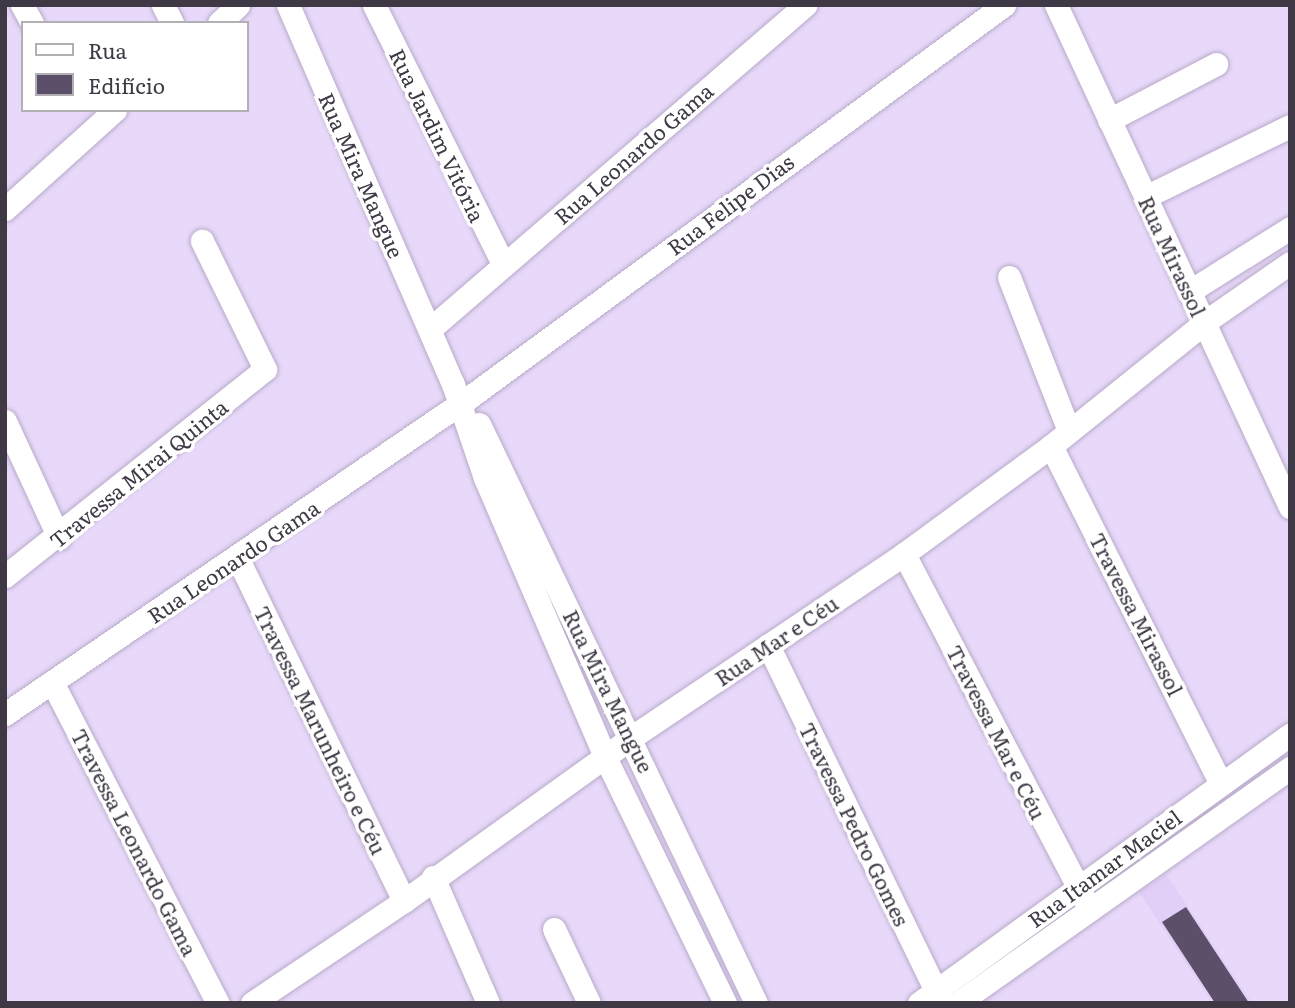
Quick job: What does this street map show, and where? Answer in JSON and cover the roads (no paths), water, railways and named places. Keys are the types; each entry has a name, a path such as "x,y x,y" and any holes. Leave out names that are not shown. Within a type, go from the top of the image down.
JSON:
{"street":[{"path":"22,5 31,21"},
{"path":"163,5 171,21"},
{"path":"221,21 238,5"},
{"name":"Rua Mira Mangue","path":"288,5 459,396 605,757 725,1003"},
{"name":"Rua Jardim Vitória","path":"374,5 503,264"},
{"name":"Rua Leonardo Gama","path":"430,329 805,5"},
{"name":"Rua Felipe Dias","path":"459,396 1004,5"},
{"name":"Rua Mirassol","path":"1056,5 1290,507"},
{"path":"1109,120 1216,64"},
{"path":"5,209 88,119 109,112"},
{"path":"1145,197 1290,126"},
{"path":"1190,291 1290,229"},
{"name":"Travessa Mirai Quinta","path":"5,576 59,538 263,372 265,364 202,241"},
{"name":"Rua Mar e Céu","path":"252,1003 404,901 433,877 632,737 904,554 1051,446 1205,323 1290,263"},
{"path":"1009,276 1069,431"},
{"name":"Rua Mira Mangue","path":"459,396 632,737 756,1003"},
{"name":"Rua Leonardo Gama","path":"6,710 238,559 459,396"},
{"path":"5,421 59,538"},
{"name":"Travessa Mirassol","path":"1051,446 1221,783"},
{"name":"Travessa Mar e Céu","path":"904,554 1090,909"},
{"name":"Travessa Marunheiro e Céu","path":"238,559 404,901"},
{"name":"Travessa Pedro Gomes","path":"768,645 932,999"},
{"name":"Travessa Leonardo Gama","path":"52,682 218,1003"},
{"name":"Rua Itamar Maciel","path":"932,999 1077,887 1290,734"},
{"name":"Rua Itamar Maciel","path":"958,1003 1290,768"},
{"path":"433,877 488,1003"},
{"path":"554,929 589,1003"}]}
